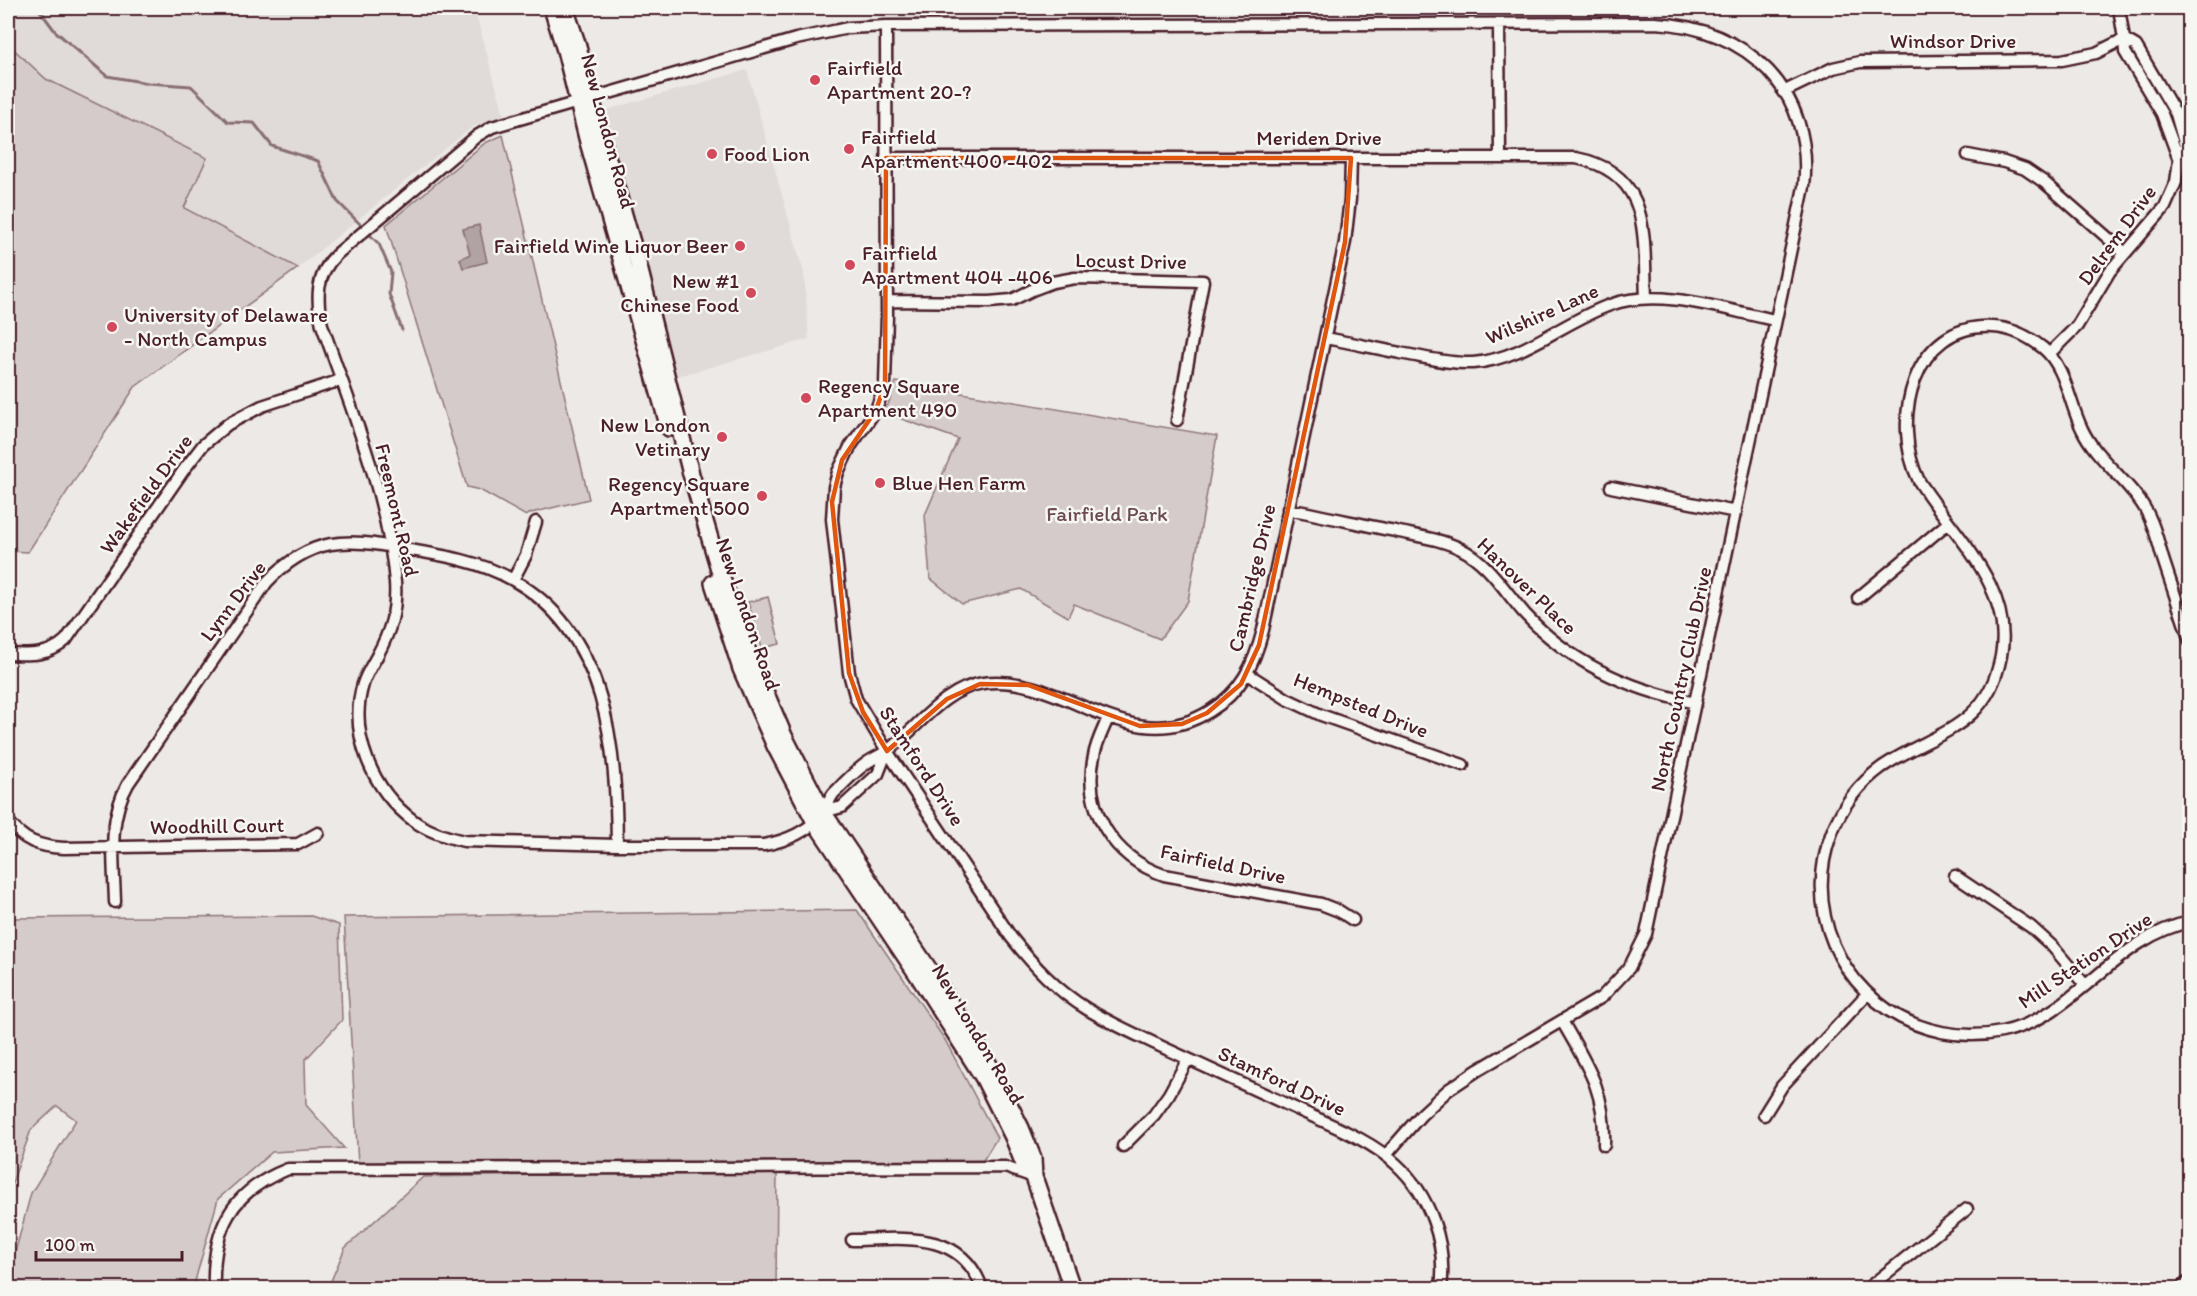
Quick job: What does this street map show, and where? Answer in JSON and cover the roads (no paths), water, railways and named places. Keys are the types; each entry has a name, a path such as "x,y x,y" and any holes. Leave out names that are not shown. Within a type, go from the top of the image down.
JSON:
{"main road":[{"name":"New London Road","path":"552,8 565,50 585,100 643,283 691,474 721,576 747,650 819,817 928,968 992,1068 1033,1158 1034,1177 1072,1288"},
{"name":"New London Road","path":"565,8 577,43 585,100"}],"street":[{"path":"2119,8 2124,39"},
{"name":"North Country Club Drive","path":"886,26 1655,23 1686,26 1728,40 1751,54 1767,69 1784,92 1801,130 1805,172 1801,203 1653,909 1642,945 1629,968 1612,989 1588,1006 1448,1090 1421,1115 1386,1155"},
{"path":"1499,24 1500,157"},
{"name":"Freemont Road","path":"819,817 785,839 764,845 481,843 449,838 415,822 395,805 368,761 358,722 363,683 388,636 395,611 395,581 389,546 368,462 322,325 318,299 321,278 333,258 484,132 512,120 815,34 848,28 886,26"},
{"name":"Stamford Drive","path":"886,26 885,384 876,410 842,460 834,487 832,510 852,687 863,712 887,751 1011,937 1032,964 1084,1008 1325,1123 1386,1155 1410,1179 1430,1211 1438,1234 1442,1256 1441,1288"},
{"name":"Windsor Drive","path":"1784,92 1833,68 1860,62 2062,60 2096,53 2124,39"},
{"name":"Delrem Drive","path":"2049,354 2077,326 2106,277 2156,220 2176,182 2179,160 2185,146 2176,114 2136,46 2124,39"},
{"path":"1968,155 2025,169 2044,182 2125,253"},
{"name":"Cambridge Drive","path":"819,817 833,795 867,762 887,751 946,699 980,684 1016,682 1028,685 1108,718 1140,726 1182,724 1194,719 1219,705 1248,674 1263,630 1348,224 1351,158"},
{"name":"Meriden Drive","path":"886,159 1575,158 1599,164 1620,178 1634,197 1642,215 1646,298"},
{"name":"Locust Drive","path":"887,301 989,302 1012,300 1053,282 1075,278 1203,281 1177,420"},
{"name":"Wilshire Lane","path":"1325,338 1442,361 1474,363 1523,349 1611,305 1646,298 1686,302 1776,320"},
{"name":"Mill Station Drive","path":"2190,641 2155,532 2145,509 2127,483 2089,441 2082,429 2059,369 2049,354 2024,335 2012,330 1987,327 1969,329 1950,337 1939,345 1925,362 1911,389 1907,404 1907,445 1919,481 1987,577 1998,602 2002,626 2000,660 1987,694 1971,714 1949,732 1906,753 1876,772 1854,795 1833,830 1821,878 1826,919 1840,958 1867,994 1892,1012 1915,1024 1942,1032 1971,1035 2002,1032 2030,1023 2058,1006 2153,935 2190,922"},
{"name":"Wakefield Drive","path":"8,654 43,654 59,647 66,640 183,471 203,445 216,434 245,414 262,406 341,380"},
{"path":"1611,487 1736,512"},
{"name":"Hanover Place","path":"1288,509 1436,540 1461,549 1491,574 1540,629 1581,661 1632,687 1696,703"},
{"path":"513,579 526,555 536,522"},
{"path":"1858,598 1948,523"},
{"name":"Lynn Drive","path":"115,902 115,814 128,784 267,582 289,561 315,548 342,542 389,546 470,563 513,579 558,617 575,639 589,665 610,734 616,784 617,845"},
{"name":"Hempsted Drive","path":"1248,674 1287,699 1321,715 1463,765"},
{"name":"Fairfield Drive","path":"1108,718 1094,756 1093,794 1097,812 1105,830 1130,858 1151,871 1164,875 1322,904 1339,910 1353,920"},
{"name":"Woodhill Court","path":"8,821 22,837 42,846 64,848 298,844 318,833"},
{"path":"1955,876 2031,927 2052,946 2085,985"},
{"path":"1764,1115 1782,1086 1867,994"},
{"path":"1562,1021 1598,1087 1604,1122 1604,1145"},
{"path":"1123,1146 1154,1115 1169,1094 1188,1059"},
{"path":"214,1288 213,1266 220,1230 241,1198 267,1177 288,1169 1005,1167 1034,1177"},
{"path":"1868,1288 1967,1209"},
{"path":"852,1240 920,1238 943,1246 963,1257 978,1278 982,1288"},
{"path":"2180,1288 2190,1281"}],"waterway":[{"path":"38,8 55,31 107,76 148,83 191,86 228,122 254,123 272,146 318,161 337,201 360,224"},
{"path":"371,236 379,244 391,272 389,294 402,330"}],"place":[{"name":"Fairfield Apartment 20-?","path":"815,80"},
{"name":"Fairfield Apartment 400 -402","path":"849,149"},
{"name":"Food Lion","path":"712,154"},
{"name":"Fairfield Wine Liquor Beer","path":"740,246"},
{"name":"Fairfield Apartment 404 -406","path":"850,265"},
{"name":"New #1 Chinese Food","path":"751,293"},
{"name":"University of Delaware - North Campus","path":"112,327"},
{"name":"Regency Square Apartment 490","path":"806,398"},
{"name":"New London Vetinary","path":"722,437"},
{"name":"Blue Hen Farm","path":"880,483"},
{"name":"Regency Square Apartment 500","path":"762,496"}],"park label":[{"name":"Fairfield Park","path":"1107,514"}]}
